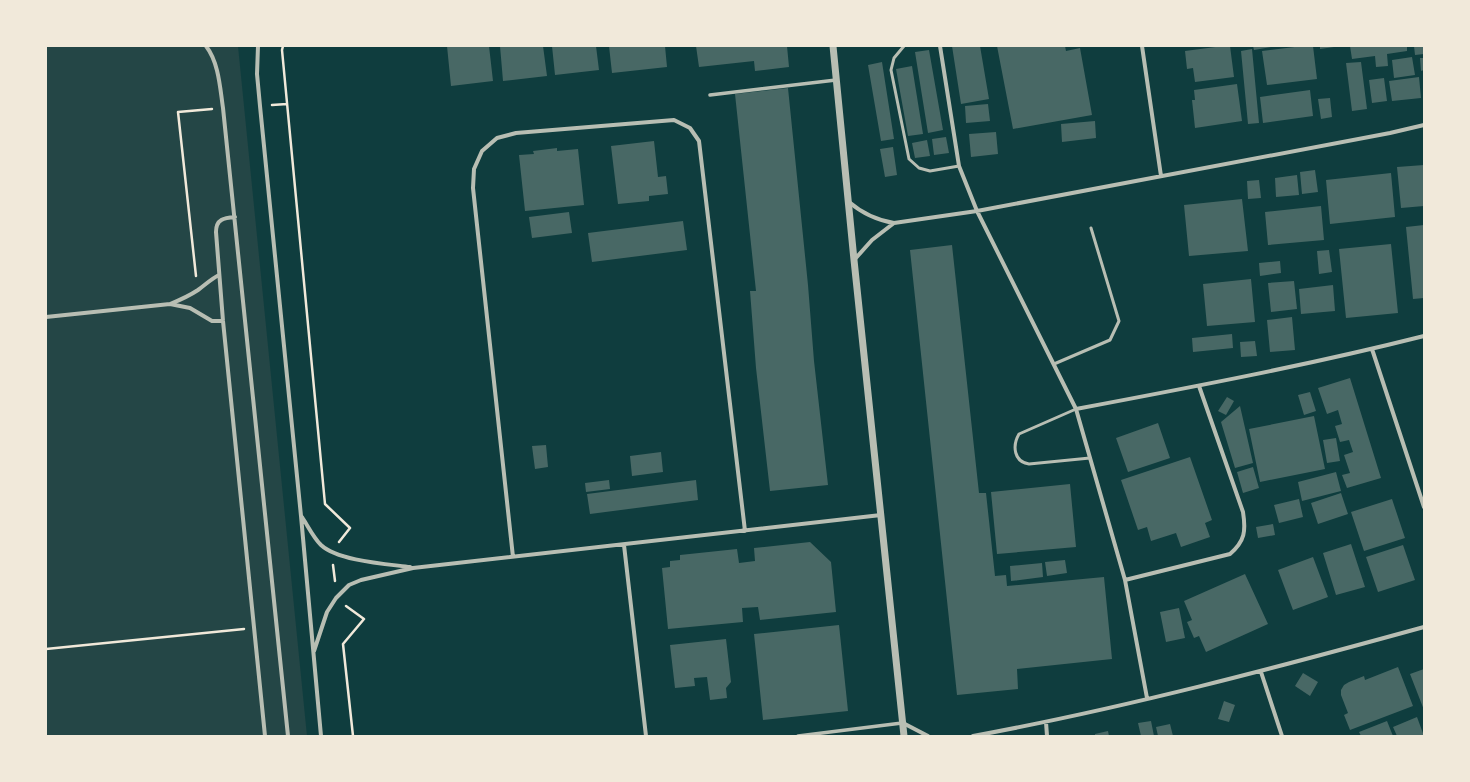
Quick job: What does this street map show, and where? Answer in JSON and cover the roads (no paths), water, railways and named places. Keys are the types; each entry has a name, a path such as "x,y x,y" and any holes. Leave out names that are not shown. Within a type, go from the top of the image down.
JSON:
{"street":[{"path":"206,46 210,51 215,65 223,108 288,736"},
{"path":"258,46 257,74 301,516 321,736"},
{"path":"833,46 904,736"},
{"path":"940,46 960,166 977,211 1076,409 1125,580 1146,698"},
{"path":"1142,46 1161,176"},
{"path":"710,94 836,80"},
{"path":"513,557 473,188 474,169 482,151 497,138 516,133 674,120 690,128 699,141 745,531"},
{"path":"848,201 858,210 869,216 881,221 894,223 977,211 1390,133 1424,125"},
{"path":"235,217 223,218 216,226 223,321 265,736"},
{"path":"854,260 872,240 894,223"},
{"path":"46,317 170,304 185,299 209,280 219,275"},
{"path":"170,304 190,308 212,320 223,321"},
{"path":"1076,409 1199,386 1372,349 1424,336"},
{"path":"1372,349 1424,507"},
{"path":"1125,580 1230,554 1238,546 1244,535 1245,525 1243,512 1199,386"},
{"path":"301,516 322,545 332,552 356,559 413,568"},
{"path":"313,653 327,612 336,598 349,585 361,580 413,568 881,516"},
{"path":"624,545 646,736"},
{"path":"973,736 1046,722 1261,672 1424,627"},
{"path":"1261,672 1282,736"},
{"path":"1046,722 1046,736"},
{"path":"798,736 903,723 928,736"}],"lane":[{"path":"904,46 894,58 891,70 909,159 919,168 930,170 960,166"},
{"path":"1054,364 1110,340 1119,321 1091,228"},
{"path":"1076,409 1019,434 1015,443 1016,453 1018,459 1023,463 1029,464 1090,458"}]}
